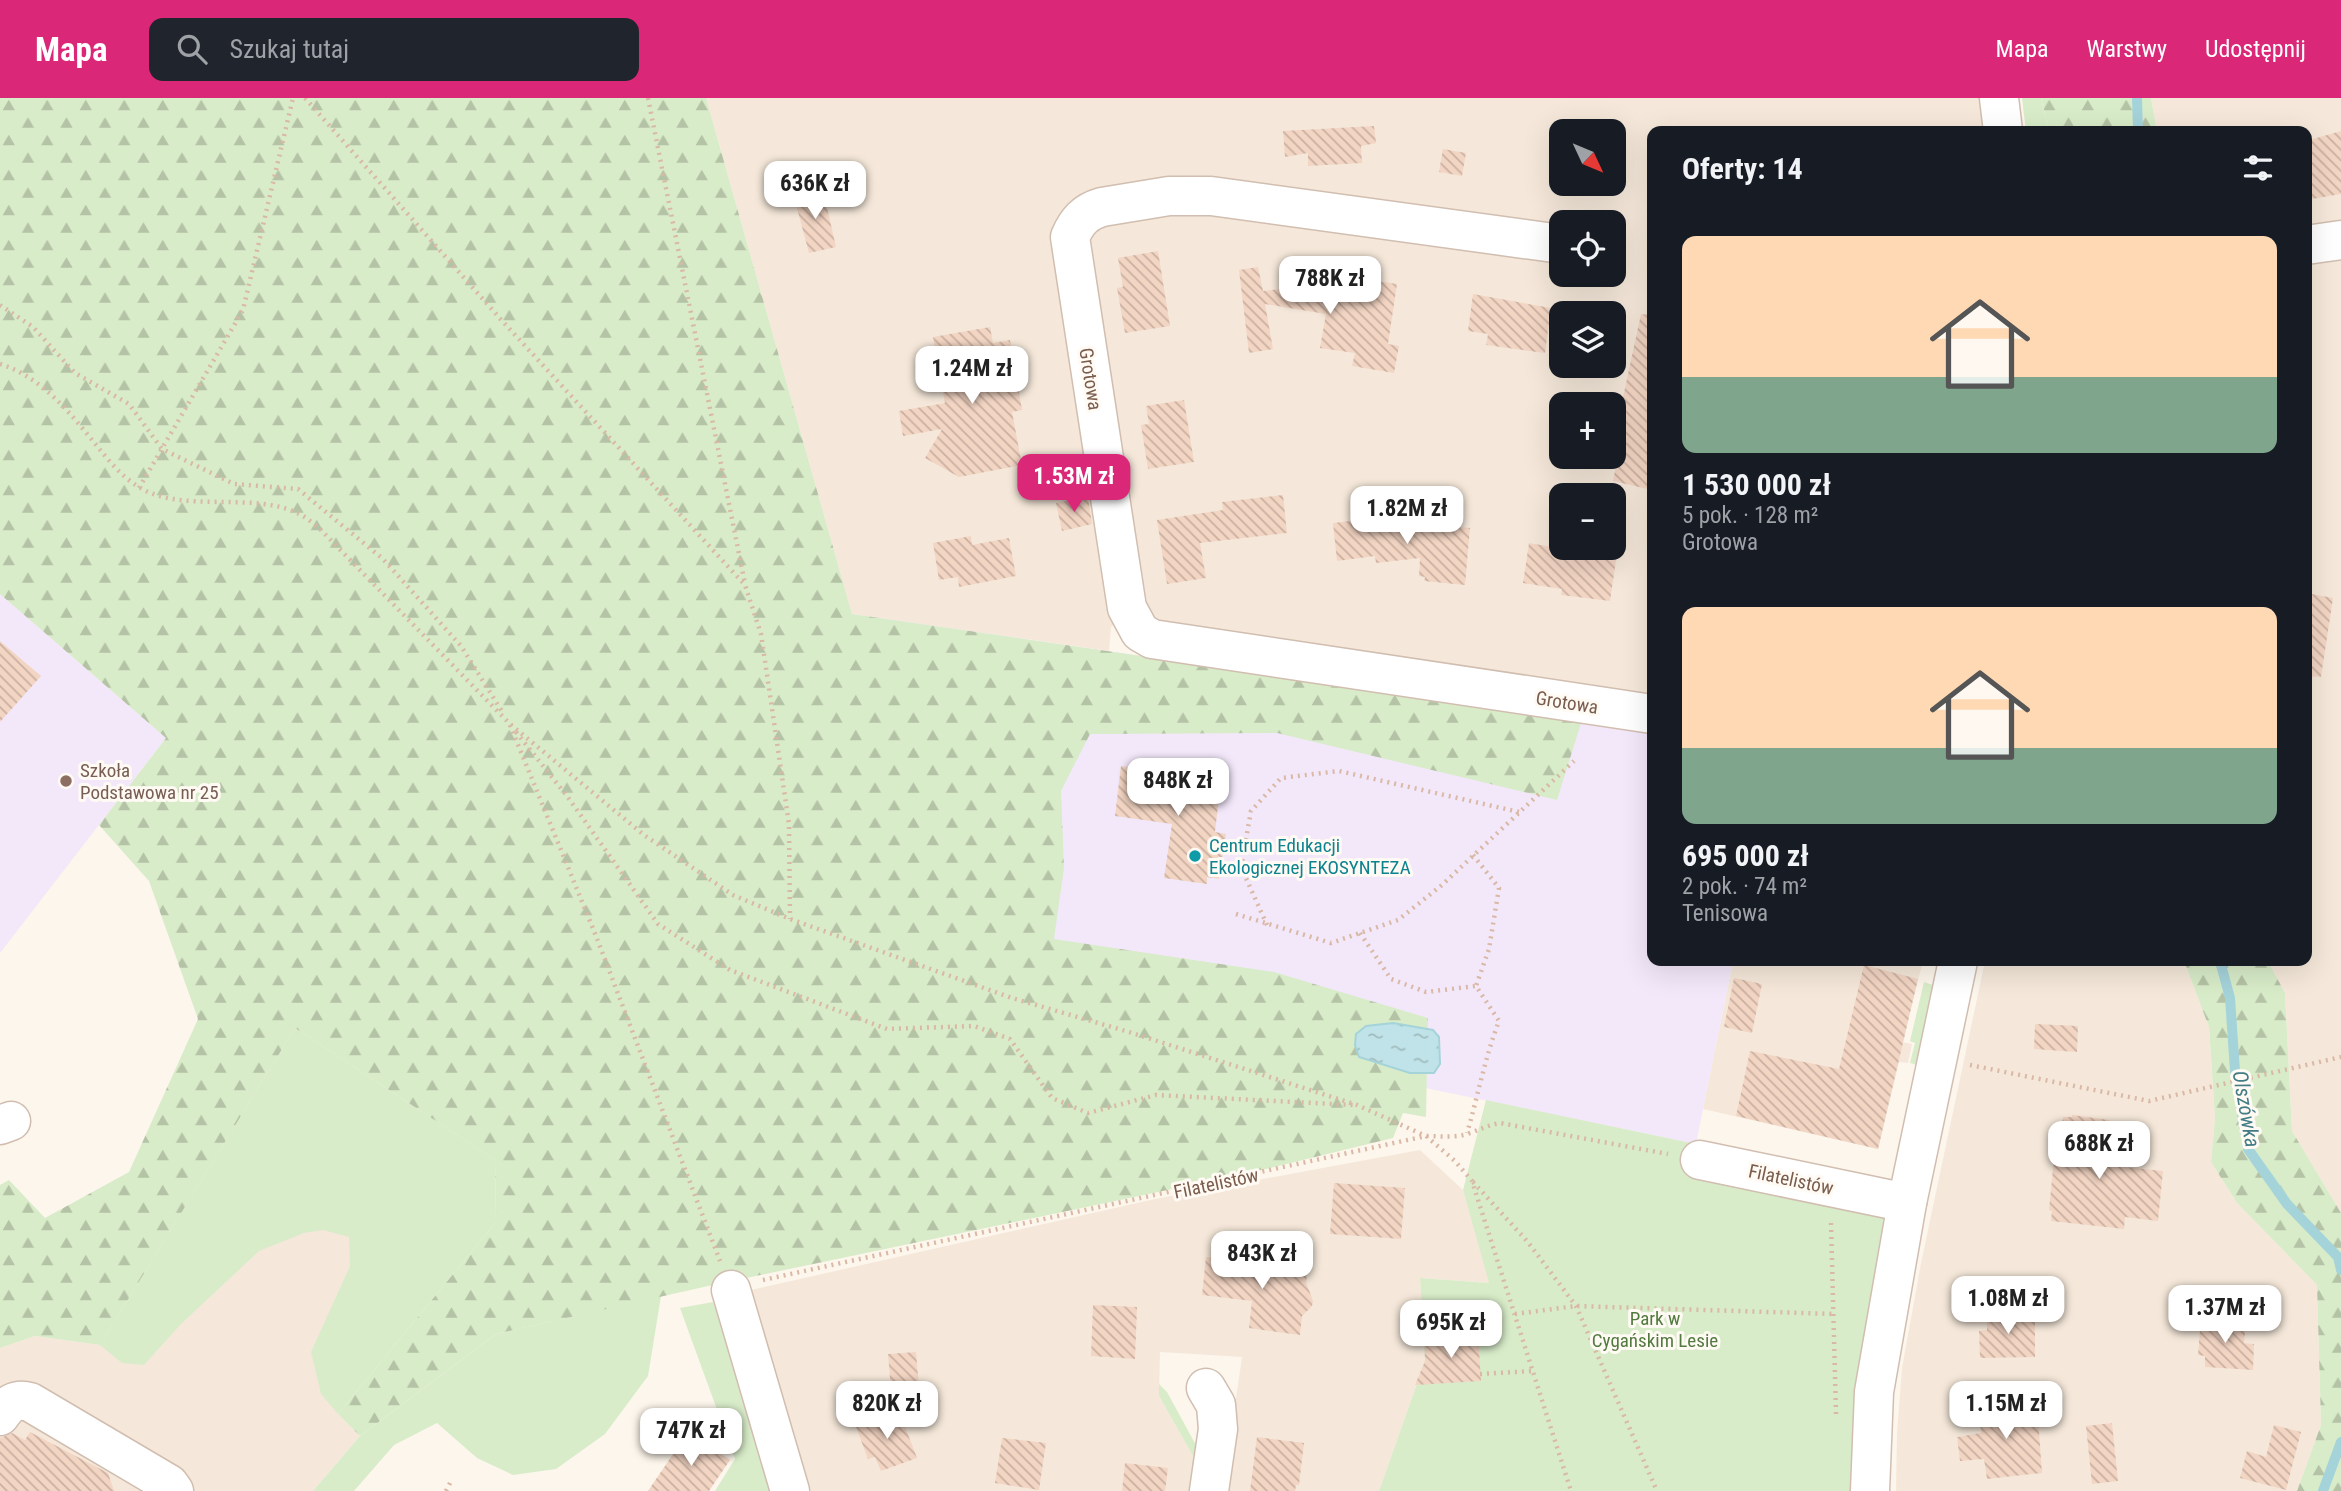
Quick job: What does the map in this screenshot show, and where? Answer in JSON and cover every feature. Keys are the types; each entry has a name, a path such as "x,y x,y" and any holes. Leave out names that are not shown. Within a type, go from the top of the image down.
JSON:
{"street":[{"path":"1999,98 2002,126"},
{"name":"Grotowa","path":"1549,242 1188,194 1101,206 1090,210 1081,218 1070,237 1127,608 1140,632 1152,639 1647,714"},
{"path":"2312,244 2341,240"},
{"path":"1870,1491 1874,1392 1907,1203 1957,966"},
{"name":"Filatelistów","path":"1700,1160 1907,1203"},
{"path":"731,1290 790,1491"},
{"path":"1206,1388 1216,1405 1218,1429 1209,1491"},
{"path":"0,1416 13,1402 30,1402 169,1484 174,1491"}],"path":[{"path":"139,488 243,310 293,98"},
{"path":"305,98 505,324 746,585"},
{"path":"648,98 746,585 761,634 789,824 790,919"},
{"path":"0,305 33,327 75,373 129,404 162,449 234,484 298,489 383,559 461,646 509,724 596,936 731,1290"},
{"path":"0,364 19,370 45,388 115,468 139,488 166,498 268,505 297,513 319,528 509,724 567,796 658,924 730,970 887,1029 974,1026 1010,1040 1052,1098 1088,1113 1156,1095 1357,1105"},
{"path":"509,724 644,835 733,895 790,919 1012,998 1142,1036 1357,1105 1426,1136 1455,1161 1527,1241 1576,1306 1657,1491"},
{"path":"1236,914 1331,943 1398,920 1442,885 1574,761"},
{"path":"1267,925 1241,867 1251,811 1281,778 1339,771 1519,812"},
{"path":"1474,855 1499,888 1489,949 1476,986"},
{"path":"1360,933 1391,979 1426,992 1476,986"},
{"path":"1467,1134 1484,1076 1489,1045 1499,1021 1476,986"},
{"path":"1969,1065 2149,1101 2341,1057"},
{"name":"Filatelistów","path":"731,1290 772,1278 1426,1136 1450,1137 1467,1134 1490,1124 1500,1123 1590,1138 1700,1160"},
{"path":"1472,1181 1570,1491"},
{"path":"1830,1187 1836,1423"},
{"path":"1515,1314 1576,1306 1835,1314"},
{"path":"1480,1374 1533,1371"},
{"path":"446,1491 451,1482"}],"shaded area":[{"path":"706,98 1988,98 1991,126 1647,126 1647,704 1147,626 1082,232 1190,201 1549,250 1549,287 1626,287 1626,210 1549,210 1549,234 1211,190 1078,208 1122,619 1111,627 1109,651 852,614"},
{"path":"2151,98 2341,98 2341,230 2312,233 2312,126 2156,126"},
{"path":"2341,249 2341,1213 2292,1131 2285,993 2271,966 2312,966 2312,254"},
{"name":"Szkoła Podstawowa nr 25","path":"0,594 166,738 0,953"},
{"path":"852,614 1647,729 1647,966 1732,966 1696,1144 1430,1089 1071,982"},
{"path":"1732,966 1922,966 1902,1042 1912,1044 1908,1063 1899,1062 1878,1149 1703,1109"},
{"path":"1984,966 2186,966 2209,1027 2215,1118 2211,1162 2237,1203 2317,1285 2321,1425 2297,1491 1896,1491 1902,1368 1921,1263"},
{"path":"295,1028 495,1160 338,1414 360,1436 313,1491 0,1491 0,1348 35,1336 100,1345"},
{"path":"1420,1150 1463,1190 1490,1283 1420,1278 1425,1361 1379,1491 1225,1491 1225,1474 1242,1357 1160,1352 1159,1396 1193,1456 1189,1491 811,1491 751,1290 1155,1199"}],"green space":[{"path":"0,98 706,98 852,614 1582,720 1557,800 1277,733 1090,734 1061,791 1064,868 1054,939 1274,972 1428,1018 1426,1117 1403,1113 1393,1138 1249,1173 708,1286 496,1334 360,1436 338,1414 496,1222 495,1160 295,1028 100,1345 35,1336 0,1348 0,1185 9,1180 45,1218 129,1172 198,1019 149,881 99,825 166,738 0,594"},
{"path":"2022,98 2041,98 2048,126 2025,126"},
{"path":"2041,98 2151,98 2156,126 2048,126"},
{"path":"2186,966 2271,966 2285,993 2292,1131 2341,1213 2341,1491 2297,1491 2321,1425 2317,1285 2237,1203 2211,1162 2215,1118 2209,1027"},
{"path":"1924,982 1933,985 1937,990 1921,1066 1910,1063 1915,1043 1910,1041"},
{"path":"295,1028 495,1160 496,1222 338,1414 321,1394 311,1352 350,1266 349,1237 323,1230 304,1233 259,1251 181,1324 144,1365 122,1363 100,1345"},
{"name":"Park w Cygańskim Lesie","path":"1486,1100 1696,1144 1885,1216 1854,1491 1379,1491 1425,1361 1420,1278 1489,1283 1463,1190"},
{"path":"661,1296 648,1376 605,1434 556,1469 513,1475 477,1458 437,1423 394,1445 354,1491 313,1491 360,1436 496,1334"},
{"path":"713,1302 779,1491 715,1491 735,1459 680,1308"},
{"path":"1159,1384 1167,1392 1198,1449 1196,1491 1189,1491 1193,1456 1159,1396"}],"water":[{"path":"1393,1023 1433,1030 1439,1037 1440,1064 1434,1073 1410,1073 1359,1057 1355,1045 1356,1034 1366,1026"}],"building":[{"path":"1374,126 1376,143 1361,146 1362,163 1308,166 1308,153 1285,157 1283,131"},
{"path":"2341,131 2341,194 2312,199 2312,139"},
{"path":"1443,149 1466,153 1462,176 1439,172"},
{"path":"823,190 836,247 809,253 794,197"},
{"path":"1158,251 1170,326 1125,333 1117,288 1123,287 1118,258"},
{"path":"1258,267 1263,291 1363,279 1397,284 1388,344 1399,346 1394,373 1352,366 1355,353 1320,348 1326,314 1265,304 1273,349 1249,353 1239,270"},
{"path":"1473,294 1549,308 1545,353 1486,345 1488,334 1468,331"},
{"path":"1641,314 1647,315 1647,489 1613,481 1615,469 1626,469 1624,392"},
{"path":"990,327 993,343 1010,340 1022,410 1012,412 1022,465 959,477 925,458 942,429 903,436 899,411 945,403 933,337"},
{"path":"1184,400 1194,462 1148,469 1141,425 1149,424 1146,406"},
{"path":"1283,495 1287,533 1200,543 1206,578 1167,584 1157,520 1223,510 1222,502"},
{"path":"1088,497 1092,524 1062,531 1056,503"},
{"path":"1386,517 1387,520 1470,528 1465,585 1424,581 1425,577 1419,576 1420,558 1376,563 1375,556 1337,561 1333,523"},
{"path":"971,536 972,545 1009,538 1016,576 959,587 958,577 939,580 933,543"},
{"path":"1529,543 1549,546 1549,560 1616,560 1610,601 1561,595 1562,589 1523,583"},
{"path":"2312,594 2333,598 2321,677 2312,676"},
{"path":"0,641 41,676 0,722"},
{"path":"1121,766 1221,780 1215,832 1226,834 1219,879 1207,877 1207,884 1164,878 1172,824 1115,816"},
{"path":"1864,966 1918,979 1878,1149 1736,1116 1750,1051 1839,1069"},
{"path":"1734,978 1762,984 1752,1033 1724,1027"},
{"path":"2035,1024 2078,1026 2077,1052 2034,1049"},
{"path":"2072,1115 2109,1120 2105,1165 2163,1171 2158,1221 2125,1217 2124,1229 2051,1221 2052,1211 2049,1210 2054,1159 2058,1160 2063,1117"},
{"path":"1334,1183 1405,1188 1401,1239 1330,1234"},
{"path":"1206,1257 1308,1267 1306,1282 1313,1301 1312,1306 1302,1316 1300,1335 1249,1328 1252,1301 1202,1295"},
{"path":"1093,1305 1137,1307 1135,1359 1091,1356"},
{"path":"2014,1311 2015,1314 2021,1314 2022,1318 2035,1317 2035,1357 1980,1358 1979,1331 1987,1330 1987,1312"},
{"path":"2201,1318 2246,1321 2244,1343 2254,1344 2253,1370 2205,1367 2205,1356 2198,1355"},
{"path":"1478,1334 1481,1381 1415,1385 1425,1361 1424,1336"},
{"path":"916,1352 920,1400 892,1402 888,1354"},
{"path":"2037,1403 2042,1473 1987,1479 1984,1459 1960,1461 1957,1437 1981,1433 1979,1408"},
{"path":"899,1411 917,1458 881,1471 875,1457 868,1459 856,1427"},
{"path":"2112,1423 2118,1481 2092,1484 2086,1426"},
{"path":"2274,1425 2301,1432 2286,1490 2240,1478 2247,1451 2266,1457"},
{"path":"30,1432 108,1473 114,1491 0,1491 0,1438 12,1433 25,1440"},
{"path":"688,1432 730,1460 709,1491 648,1491"},
{"path":"1257,1437 1304,1443 1299,1485 1296,1485 1295,1491 1250,1491"},
{"path":"1002,1438 1046,1443 1039,1490 995,1483"},
{"path":"1125,1463 1168,1468 1165,1491 1122,1491"}],"waterway":[{"name":"Olszówka","path":"2137,98 2138,126"},
{"name":"Olszówka","path":"2221,966 2230,998 2235,1071 2248,1149 2287,1204 2338,1257 2341,1270"},
{"name":"Olszówka","path":"2323,1491 2341,1442"}],"place":[{"name":"Szkoła Podstawowa nr 25","path":"66,781"},
{"name":"Centrum Edukacji Ekologicznej EKOSYNTEZA","path":"1195,856"}]}
